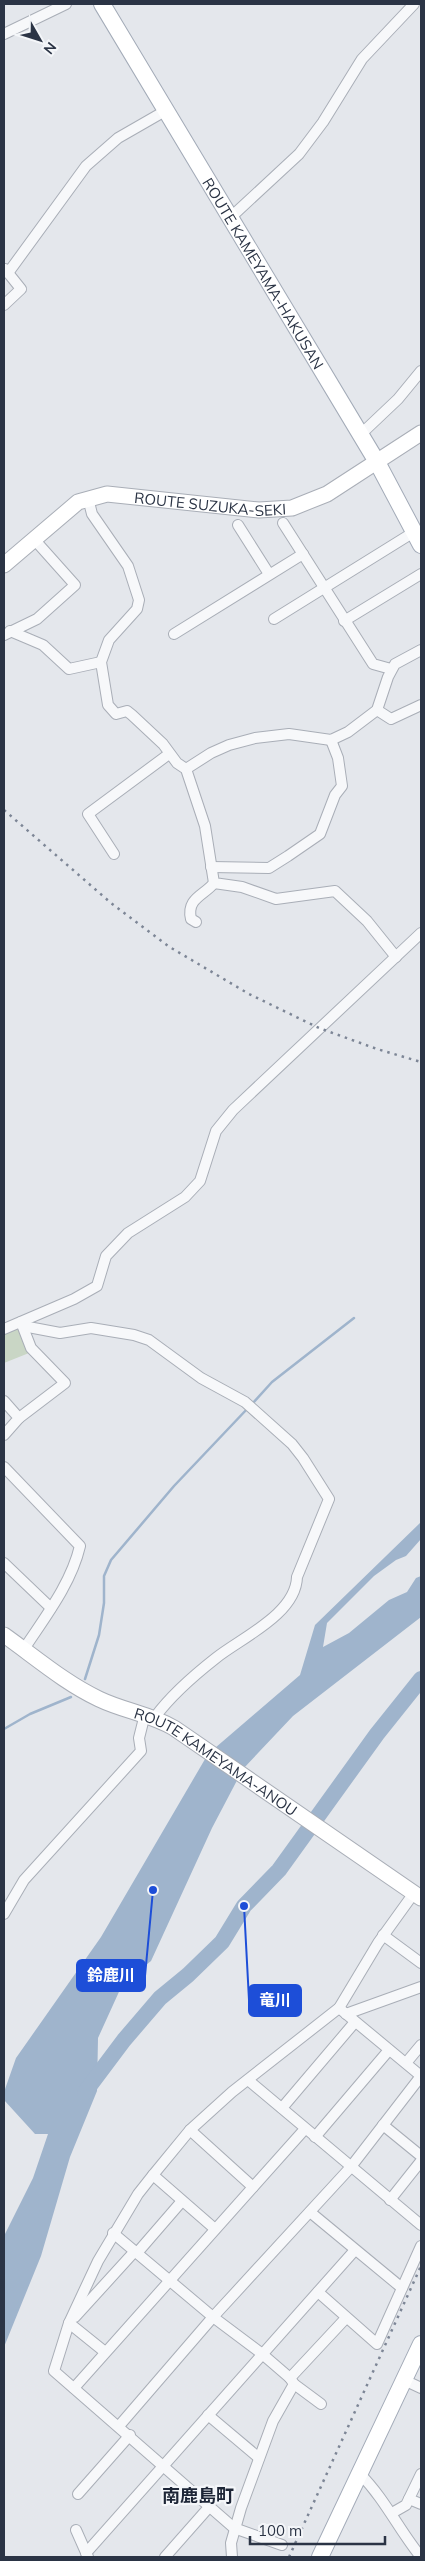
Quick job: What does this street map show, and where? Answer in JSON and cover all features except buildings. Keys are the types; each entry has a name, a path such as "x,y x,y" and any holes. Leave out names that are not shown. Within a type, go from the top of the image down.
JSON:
{"main road":[{"name":"ROUTE KAMEYAMA-HAKUSAN","path":"102,4 377,462 418,539"},
{"name":"ROUTE SUZUKA-SEKI","path":"4,565 78,502 88,498 108,494 259,510 282,510 304,505 321,497 421,434"},
{"name":"ROUTE KAMEYAMA-ANOU","path":"4,1635 84,1692 101,1700 150,1716 174,1728 414,1894"},
{"path":"320,2557 421,2344"}],"street":[{"path":"4,34 66,4"},
{"path":"230,218 299,154 323,122 362,59 414,4"},
{"path":"4,305 21,289 6,269 86,166 118,138 165,110"},
{"path":"360,435 391,406 421,371"},
{"path":"88,498 92,514 128,566 139,600 137,609 109,640 101,662 103,682 112,710 116,714 127,711 159,740 186,769 205,826 214,883"},
{"path":"283,523 373,664 392,669"},
{"path":"238,525 269,574"},
{"path":"7,633 36,619 75,585 34,538"},
{"path":"274,619 324,588 418,539"},
{"path":"174,634 303,554"},
{"path":"344,621 421,574"},
{"path":"7,633 43,645 68,669 101,662"},
{"path":"186,769 220,749 255,738 289,734 331,740 360,724 377,710 392,669 400,660 421,650"},
{"path":"377,710 391,719 421,706"},
{"path":"211,867 269,868 320,834 335,795 342,786 338,758 331,740"},
{"path":"114,854 88,814 170,754"},
{"path":"196,922 191,919 190,914 195,900 214,883 242,887 276,899 335,892 367,920 396,956"},
{"path":"4,1329 22,1324 82,1296 97,1286 106,1256 128,1232 185,1197 200,1181 216,1131 233,1110 421,933"},
{"path":"4,1914 28,1875 141,1751 139,1738 150,1716 197,1674 278,1614 295,1589 297,1576 329,1499 303,1458 249,1406 201,1378 149,1340 134,1335 92,1328 60,1333 22,1324"},
{"path":"4,1435 19,1418 65,1384 30,1348 22,1324"},
{"path":"4,1401 19,1418"},
{"path":"4,1467 80,1546 76,1562 51,1608 24,1649"},
{"path":"4,1562 51,1608"},
{"path":"343,2011 384,1935 414,1894"},
{"path":"384,1935 421,1963"},
{"path":"282,2545 234,2528 130,2435 54,2371 70,2323 113,2233 153,2174 190,2130 248,2080 343,2011 421,1987"},
{"path":"119,2426 213,2317 350,2168 421,2076 343,2011"},
{"path":"282,2108 356,2022"},
{"path":"406,2064 421,2045"},
{"path":"315,2137 389,2050"},
{"path":"248,2080 282,2108 304,2130 421,2225"},
{"path":"383,2125 421,2156"},
{"path":"190,2130 253,2187"},
{"path":"74,2388 304,2130"},
{"path":"390,2200 421,2161"},
{"path":"153,2174 215,2229"},
{"path":"70,2323 182,2201"},
{"path":"310,2212 402,2288"},
{"path":"113,2233 213,2317 262,2353 292,2381 321,2404"},
{"path":"318,2292 377,2344 421,2246"},
{"path":"76,2530 87,2555 163,2465 355,2250"},
{"path":"232,2557 231,2542 234,2528 273,2420 292,2381 346,2318"},
{"path":"70,2323 105,2352"},
{"path":"404,2380 421,2388"},
{"path":"208,2415 259,2458"},
{"path":"78,2494 130,2435"},
{"path":"360,2474 392,2512 404,2535 421,2557"},
{"path":"392,2512 406,2506 421,2474"},
{"path":"409,2499 421,2504"},
{"path":"165,2557 210,2506"}],"green space":[{"path":"16,1329 20,1330 29,1353 4,1363 4,1333"}],"water":[{"path":"421,1522 421,1539 406,1556 396,1560 374,1576 327,1623 323,1647 349,1633 389,1600 407,1592 416,1578 421,1576 421,1617 293,1716 243,1769 212,1828 151,1961 123,1983 98,2038 97,2091 70,2157 41,2256 4,2347 4,2236 33,2178 48,2134 35,2134 4,2100 4,2092 16,2058 101,1937 208,1754 300,1675 315,1625"}],"waterway":[{"path":"252,1404 272,1382 354,1318"},
{"path":"85,1679 99,1635 104,1603 104,1576 111,1560 174,1486 248,1408"},
{"path":"85,2092 124,2040 160,1998 188,1975 222,1942 244,1906 279,1870 377,1734 421,1679"},
{"path":"4,1729 30,1714 71,1697"}],"railway":[{"path":"4,810 111,903 168,946 249,994 319,1028 377,1049 421,1062"},
{"path":"289,2557 421,2266"}],"place":[{"name":"鈴鹿川","path":"153,1890"},
{"name":"竜川","path":"244,1906"}],"district":[{"name":"南鹿島町","path":"198,2495"}]}
